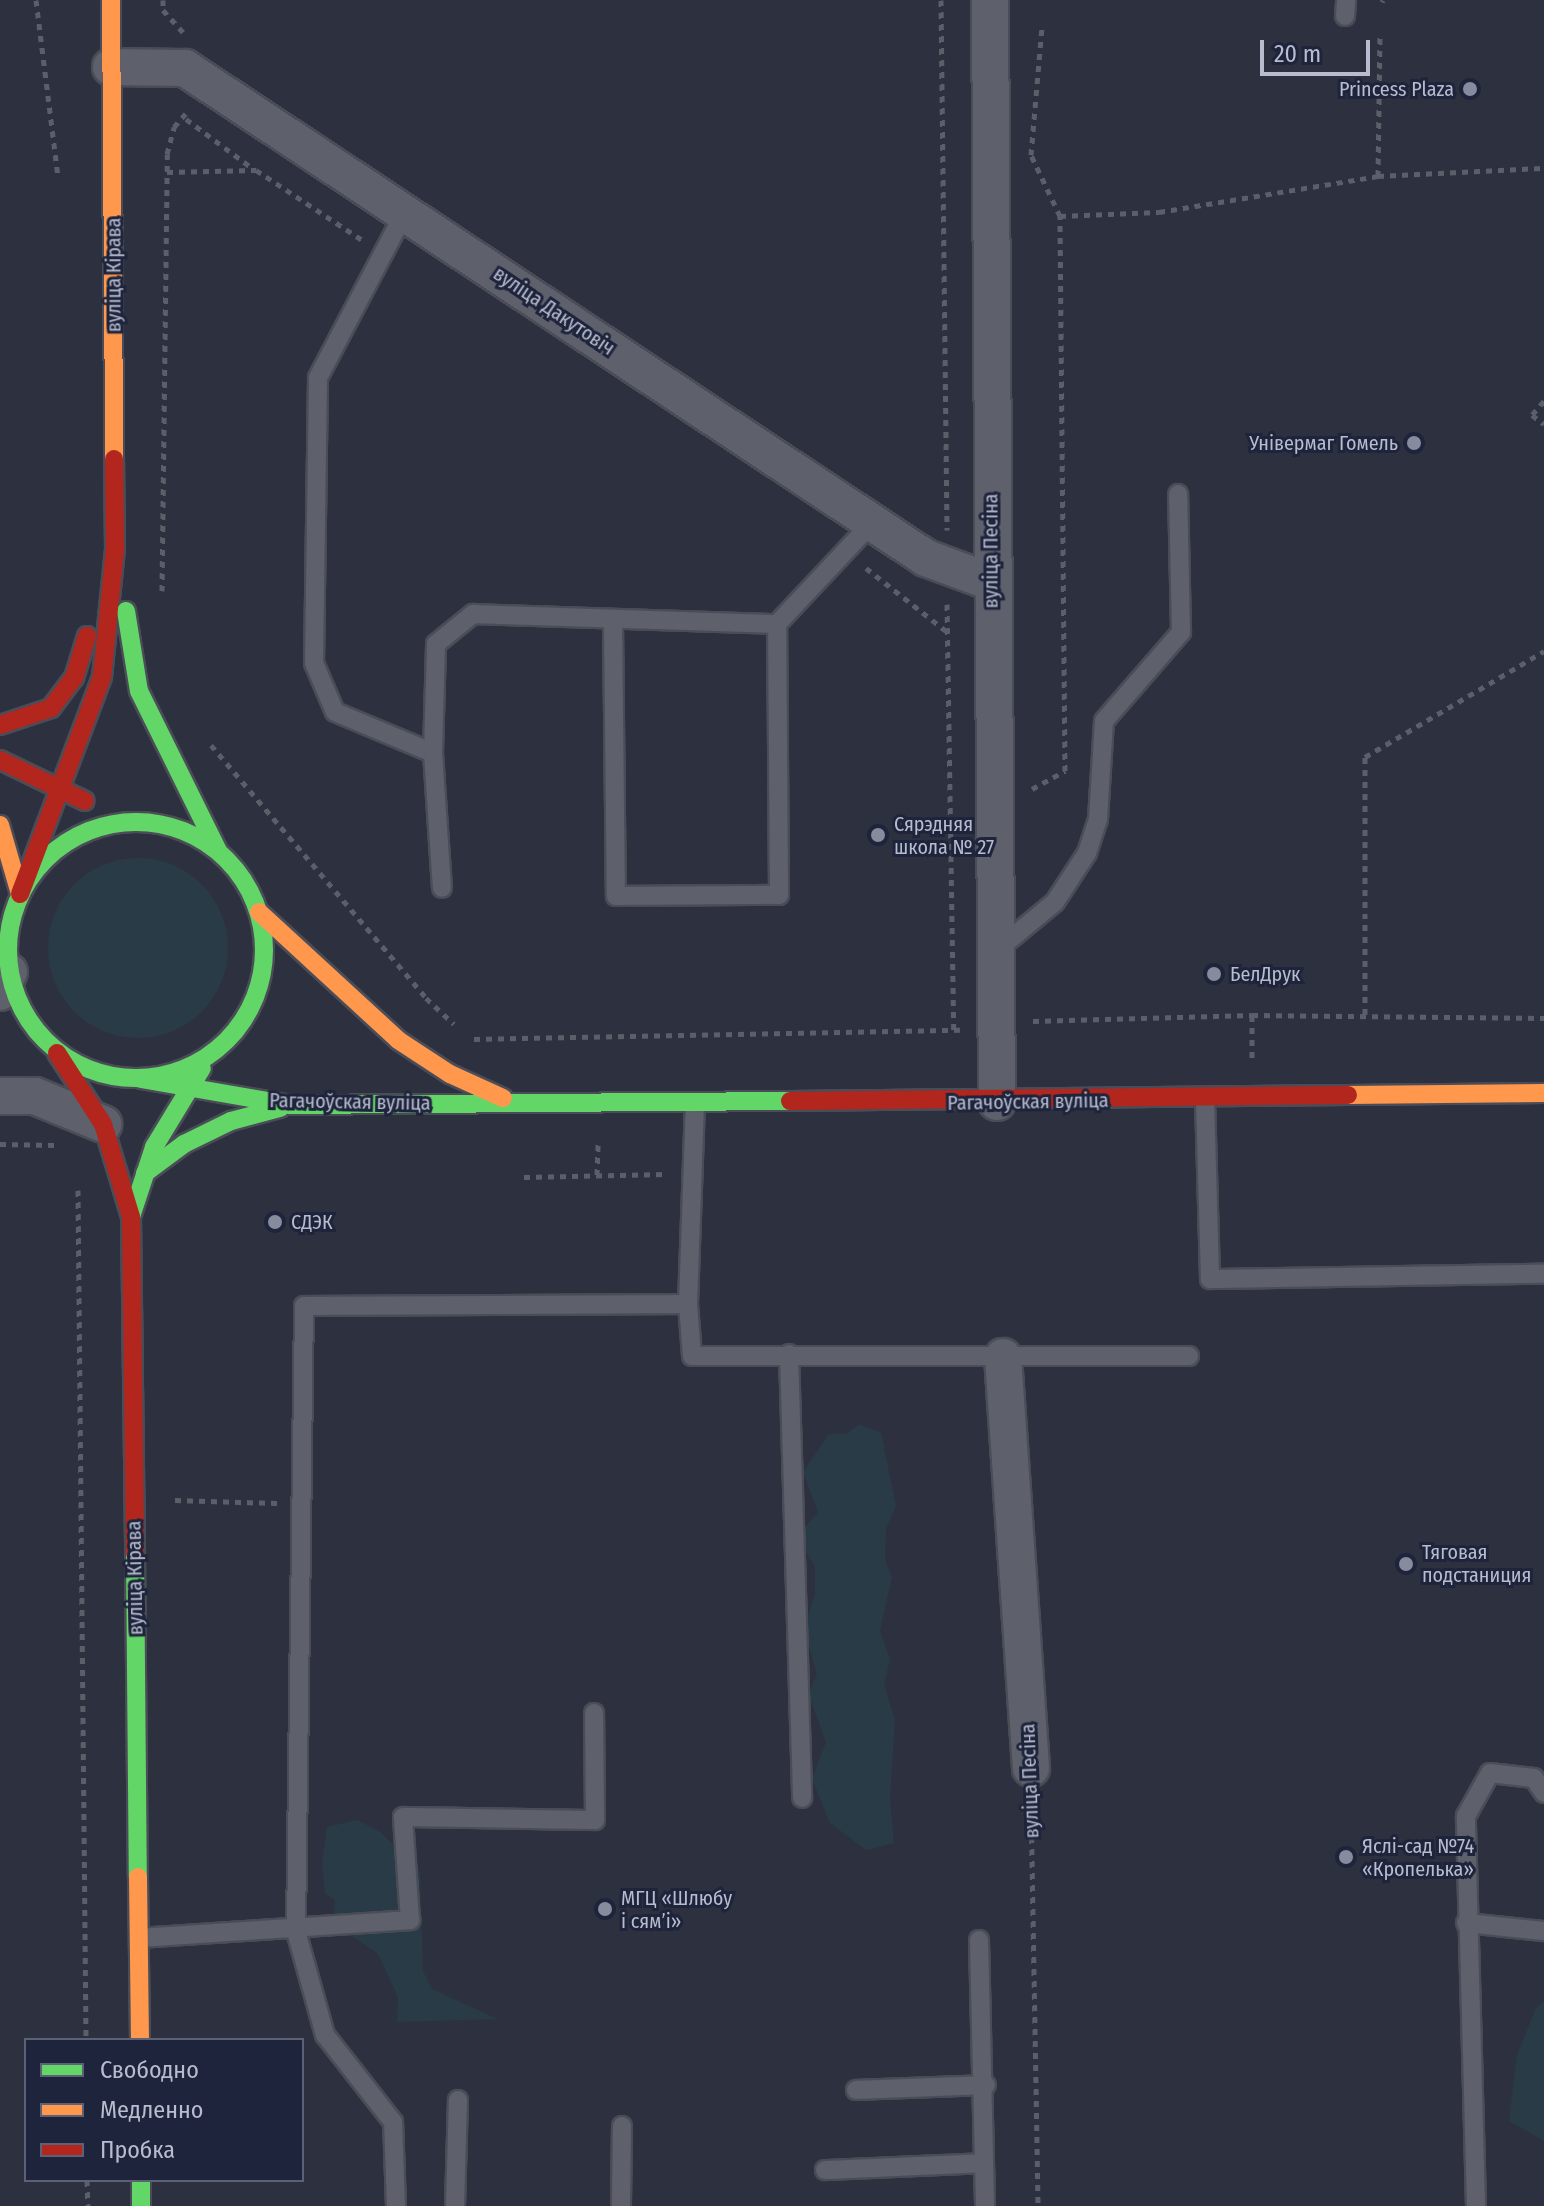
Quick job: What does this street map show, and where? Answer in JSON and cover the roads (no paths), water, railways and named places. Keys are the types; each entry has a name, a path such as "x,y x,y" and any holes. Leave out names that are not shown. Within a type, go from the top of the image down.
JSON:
{"main road":[{"name":"вуліца Кірава","path":"20,894 102,677 115,550 111,0"},
{"name":"вуліца Кірава","path":"115,550 139,691 218,851"},
{"path":"0,725 51,708 74,678 115,550"},
{"path":"0,760 127,822 175,827 218,851 243,879 259,912 262,977 252,1007 234,1035 210,1056 177,1072 141,1079 97,1073 57,1053 25,1017 4,982 8,931 20,894 46,857 71,841 127,822"},
{"path":"0,825 20,894"},
{"name":"Рагачоўская вуліца","path":"259,912 398,1040 450,1074 513,1103"},
{"name":"вуліца Кірава","path":"57,1053 103,1124 131,1217"},
{"name":"вуліца Кірава","path":"140,2038 131,1217 141,1176 210,1056"},
{"name":"Рагачоўская вуліца","path":"141,1079 290,1105 997,1102 1544,1093"},
{"path":"141,1176 184,1144 231,1121 290,1105"},
{"path":"141,2182 141,2206"}],"street":[{"name":"вуліца Песіна","path":"990,0 991,582 997,1102"},
{"name":"вуліца Дакутовіч","path":"111,67 185,68 872,523 947,566 991,582"},
{"path":"0,1096 35,1096 103,1124"},
{"name":"вуліца Песіна","path":"1003,1357 1031,1768"}],"lane":[{"path":"405,212 318,378 314,663 335,712 433,753"},
{"path":"995,952 1055,902 1087,853 1098,819 1104,721 1181,632 1178,494"},
{"path":"613,621 616,896 779,895 777,624 872,523"},
{"path":"442,888 433,753 436,644 473,614 777,624"},
{"path":"1205,1099 1210,1279 1544,1274"},
{"path":"695,1103 688,1304 692,1356 1189,1356"},
{"path":"396,2206 393,2122 325,2035 296,1931 304,1306 688,1304"},
{"path":"789,1354 802,1798"},
{"path":"140,1938 296,1931 349,1921 410,1920 403,1817 595,1820 594,1713"},
{"path":"1476,2206 1466,1923 1466,1816 1490,1773 1534,1778 1544,1793"},
{"path":"1466,1923 1544,1931"},
{"path":"979,1940 986,2085 985,2206"},
{"path":"856,2090 986,2085"},
{"path":"455,2206 458,2100"},
{"path":"621,2206 622,2126"},
{"path":"825,2170 984,2163"}],"place":[{"name":"Princess Plaza","path":"1470,89"},
{"name":"Універмаг Гомель","path":"1414,443"},
{"name":"Сярэдняя школа № 27","path":"878,835"},
{"name":"БелДрук","path":"1214,974"},
{"name":"СДЭК","path":"275,1222"},
{"name":"Тяговая подстаниция","path":"1406,1564"},
{"name":"Яслі-сад №74 «Кропелька»","path":"1346,1857"},
{"name":"МГЦ «Шлюбу і сямʼі»","path":"605,1909"}]}
